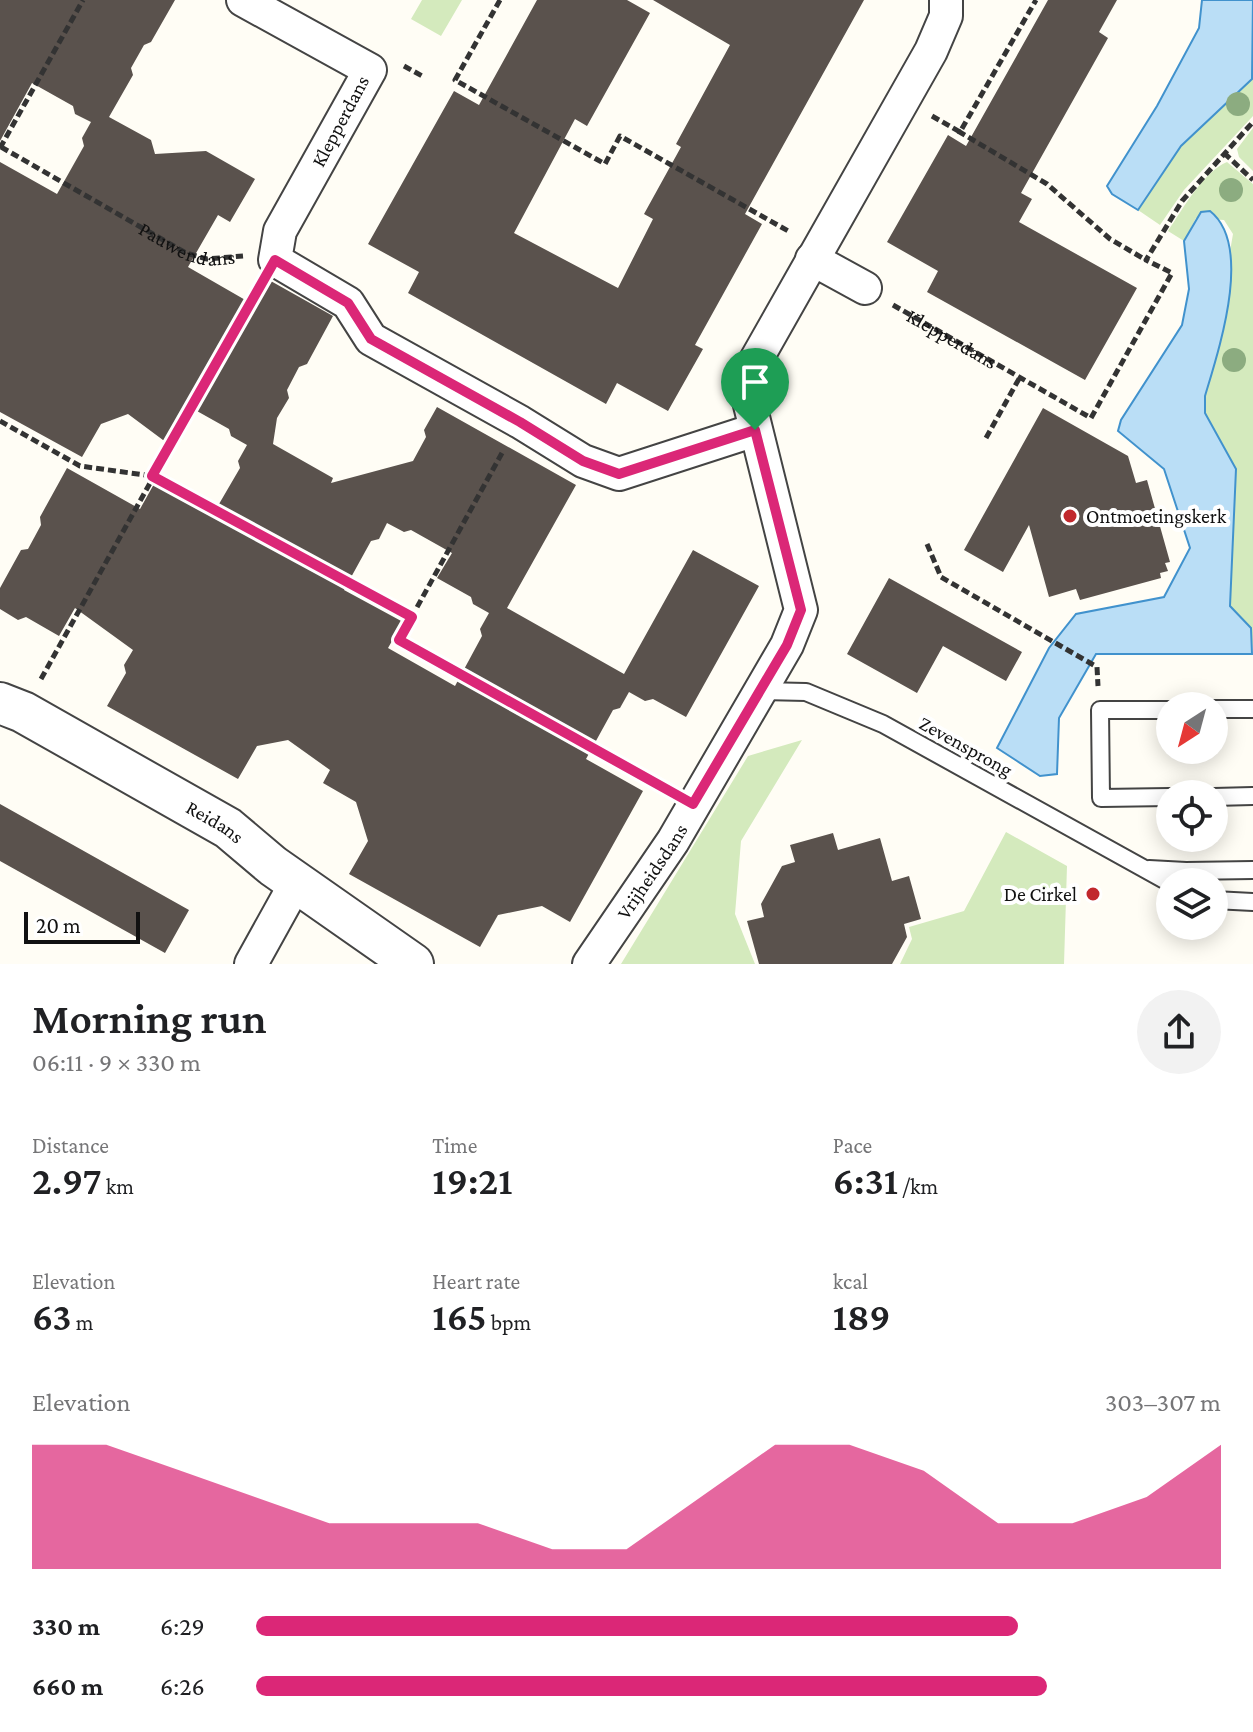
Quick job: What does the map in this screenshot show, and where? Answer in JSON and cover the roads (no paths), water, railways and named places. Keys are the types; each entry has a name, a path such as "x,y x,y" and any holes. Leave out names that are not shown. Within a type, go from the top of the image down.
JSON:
{"street":[{"name":"Klepperdans","path":"243,0 370,70 280,231 275,260 348,303 371,339 583,461 619,474 755,430"},
{"path":"758,691 787,645 801,610 744,381 931,51 946,16 946,0"},
{"path":"815,254 865,288"},
{"name":"Vrijheidsdans","path":"589,964 673,841 758,691"},
{"name":"Reidans","path":"11,708 228,828 273,866 413,964"},
{"path":"251,964 297,881"}],"lane":[{"name":"Zevensprong","path":"758,691 806,692 883,724 1156,875"},
{"path":"1228,709 1253,709"},
{"path":"1156,710 1100,710 1101,798 1156,797"},
{"path":"1228,797 1253,796"},
{"name":"Zevensprong","path":"1144,869 1253,870"},
{"path":"1228,901 1253,902"}],"water":[{"path":"1202,0 1253,0 1252,79 1181,146 1138,210 1112,194 1107,186 1157,106 1199,28"},
{"path":"1210,211 1223,227 1231,271 1225,324 1205,396 1205,413 1236,469 1230,606 1251,628 1252,654 1096,654 1059,718 1057,774 1040,776 997,748 1049,648 1076,614 1164,597 1190,548 1164,469 1118,431 1121,420 1182,325 1189,289 1184,241 1201,212"}],"place":[{"name":"Ontmoetingskerk","path":"1070,516"},
{"name":"De Cirkel","path":"1093,894"}]}
